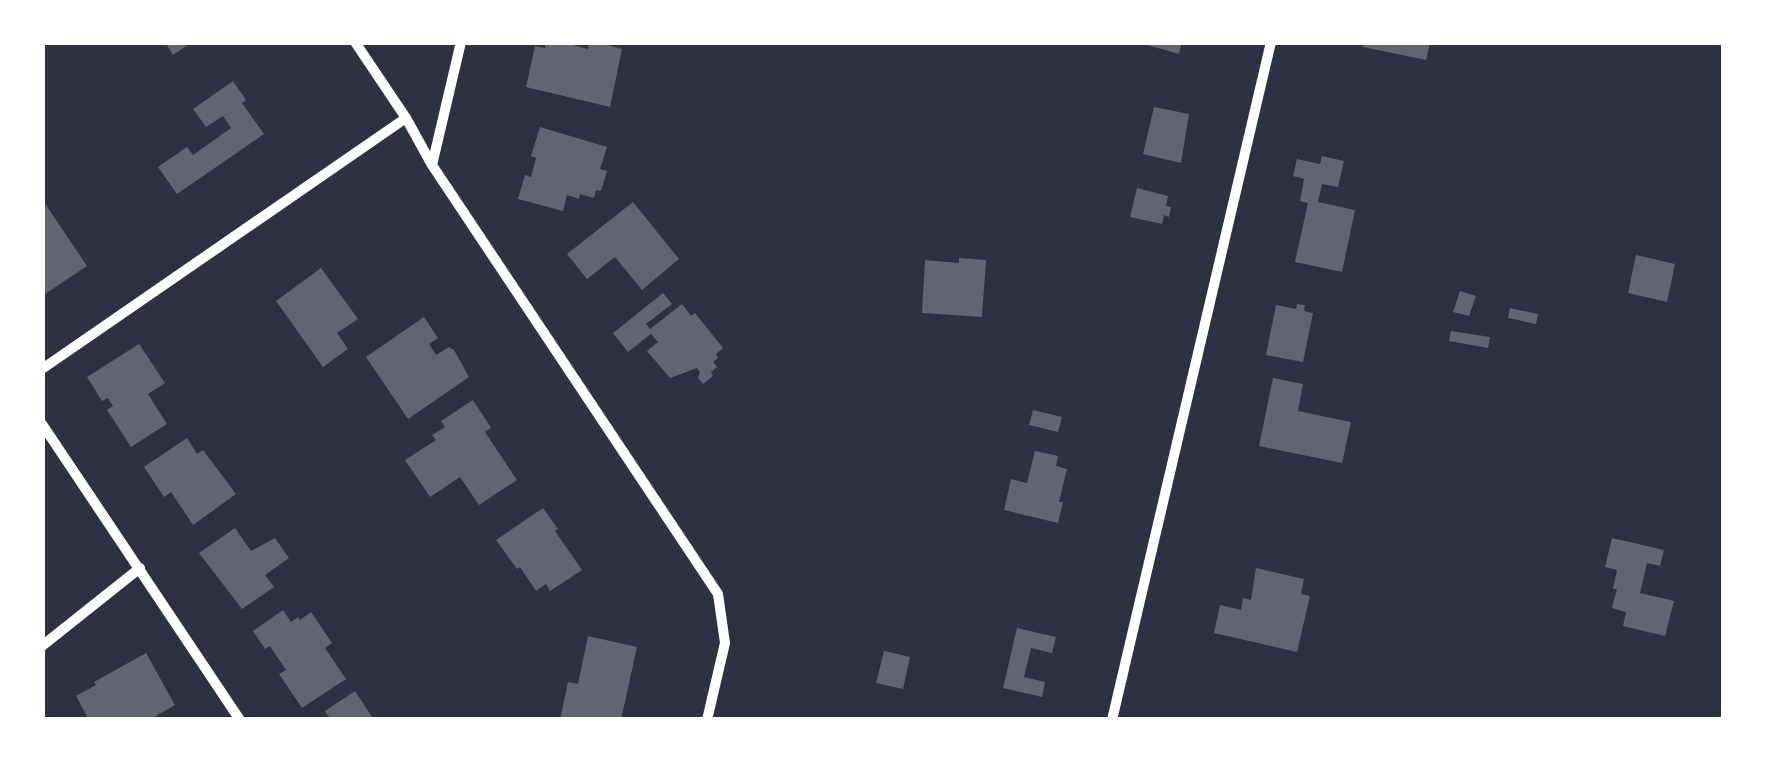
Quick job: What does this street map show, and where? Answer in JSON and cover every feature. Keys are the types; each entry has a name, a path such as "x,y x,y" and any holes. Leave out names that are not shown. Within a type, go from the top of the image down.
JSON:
{"street":[{"path":"354,42 718,594 724,644 707,720"},
{"path":"432,165 461,42"},
{"path":"1112,720 1272,42"},
{"path":"42,369 406,118"},
{"path":"42,424 240,720"},
{"path":"42,646 140,568"}],"building":[{"path":"165,42 192,42 173,55"},
{"path":"546,42 588,49 589,42 596,42 622,49 610,107 526,87 535,46 545,48"},
{"path":"1137,42 1182,42 1179,54"},
{"path":"1364,42 1430,42 1426,60 1363,47"},
{"path":"233,81 246,100 242,103 264,134 177,194 158,167 187,147 193,155 231,128 223,116 206,127 193,109"},
{"path":"1154,107 1189,114 1181,163 1143,154"},
{"path":"540,127 607,147 600,169 607,171 601,191 596,190 594,198 567,195 563,211 518,199 525,175 531,177 536,158 531,156"},
{"path":"1322,156 1344,161 1338,187 1322,184 1318,202 1355,210 1342,272 1295,262 1308,203 1300,201 1304,179 1293,176 1297,159 1320,164"},
{"path":"1137,188 1168,196 1169,217 1164,215 1162,224 1130,217"},
{"path":"42,199 87,266 42,296"},
{"path":"633,202 679,259 642,290 615,257 587,279 567,254"},
{"path":"1636,255 1675,264 1667,302 1628,293"},
{"path":"959,258 986,260 982,317 922,313 925,260 959,263"},
{"path":"321,268 358,319 337,333 348,349 323,367 276,301"},
{"path":"1460,291 1476,296 1469,316 1453,312"},
{"path":"663,293 672,304 646,324 650,329 682,304 691,316 695,313 723,348 713,362 717,367 711,372 713,376 703,384 697,368 670,378 647,351 658,342 651,334 628,352 613,333"},
{"path":"1297,304 1305,305 1304,311 1313,313 1303,362 1266,355 1276,305 1296,309"},
{"path":"1510,308 1538,314 1536,324 1508,318"},
{"path":"424,317 438,338 429,344 436,355 449,347 454,350 469,377 408,419 366,357"},
{"path":"1451,331 1490,337 1488,348 1449,341"},
{"path":"139,344 165,383 148,394 167,424 131,447 107,410 113,406 108,398 102,401 87,377"},
{"path":"1273,378 1303,384 1298,411 1351,422 1342,463 1259,446"},
{"path":"473,400 491,428 485,432 517,480 479,505 460,477 430,497 405,460 436,440 432,435 445,427 441,421"},
{"path":"1033,410 1062,417 1058,432 1029,425"},
{"path":"187,438 197,454 203,450 236,494 193,525 171,492 164,497 144,467"},
{"path":"1035,451 1058,456 1056,466 1067,469 1058,523 1004,510 1011,479 1027,483"},
{"path":"543,508 582,570 550,591 546,584 536,591 496,540"},
{"path":"235,528 251,551 275,538 289,558 265,575 274,587 242,609 199,553"},
{"path":"1612,538 1664,550 1660,566 1647,563 1640,593 1674,601 1665,636 1623,626 1626,612 1612,608 1617,570 1605,567"},
{"path":"1256,568 1304,579 1301,594 1310,596 1297,652 1214,633 1220,605 1241,610 1243,598 1251,600"},
{"path":"283,610 291,622 311,612 332,643 325,648 346,679 302,708 279,674 286,670 270,646 265,649 253,631"},
{"path":"1017,628 1056,637 1052,653 1031,648 1024,677 1045,682 1042,697 1003,688"},
{"path":"588,636 637,647 621,720 560,720 568,682 578,684"},
{"path":"884,651 910,657 903,689 876,683"},
{"path":"146,653 175,705 149,720 89,720 76,696"},
{"path":"355,691 374,720 331,720 325,711"}]}
